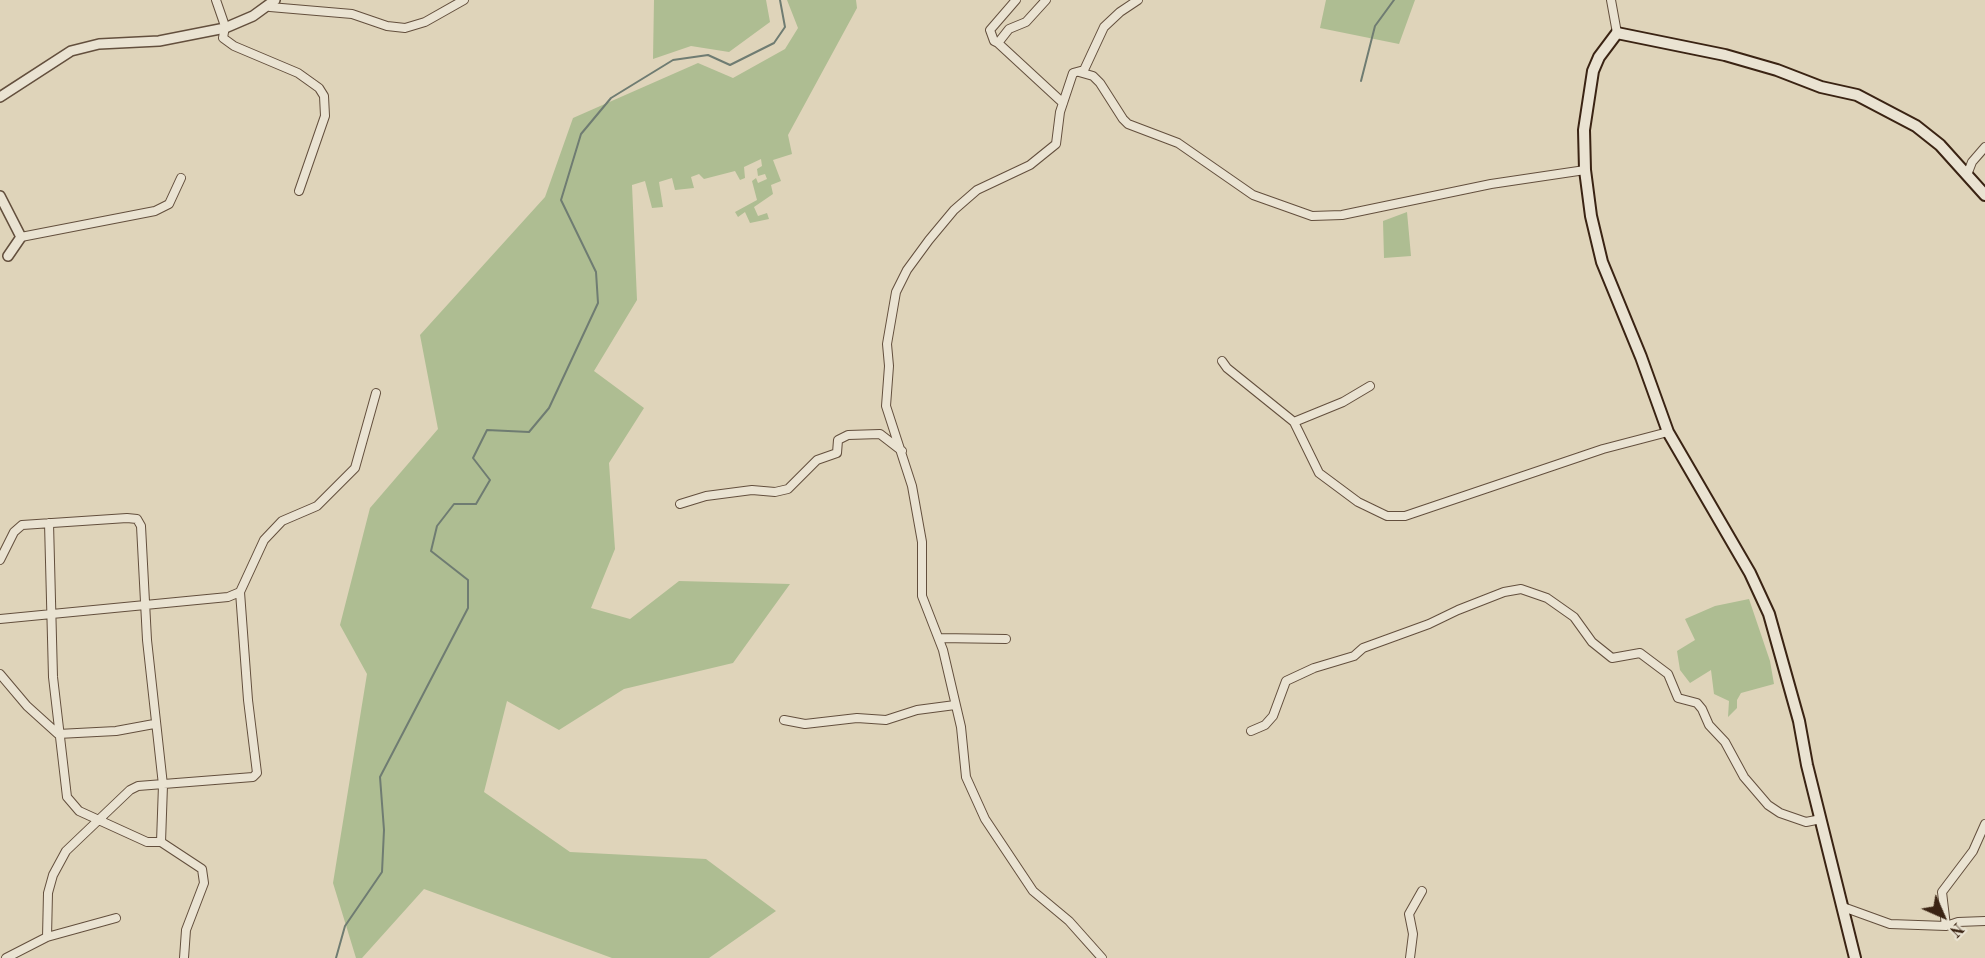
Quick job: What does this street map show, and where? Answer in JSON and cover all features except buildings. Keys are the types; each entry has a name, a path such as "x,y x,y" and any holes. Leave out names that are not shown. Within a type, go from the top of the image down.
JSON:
{"main road":[{"path":"1855,958 1807,765 1799,721 1769,614 1750,573 1668,432 1641,357 1602,262 1591,216 1585,170 1584,130 1593,71 1599,57 1617,33 1725,55 1777,70 1821,87 1857,95 1916,126 1940,145 1985,195"}],"street":[{"path":"216,0 225,28 223,38 298,73 319,88 324,96 325,116 299,191"},
{"path":"1016,0 990,30 994,41 998,42 1062,104"},
{"path":"998,42 1009,29 1026,22 1046,0"},
{"path":"1073,73 1084,70 1104,27 1138,0"},
{"path":"1611,0 1617,33"},
{"path":"0,97 40,68 80,48 159,41 225,28 272,3 352,14 387,26 405,28 425,22 458,1"},
{"path":"1073,73 1081,72 1093,76 1128,124 1186,148 1253,195 1312,216 1342,215 1491,184 1585,170"},
{"path":"1073,73 1062,104 1058,139 1049,152 1030,165 987,182 969,196 938,228 900,282 892,303 888,328 889,381 885,399 903,452 921,533 922,596 939,638 962,727 966,777 985,819 1033,891 1069,921 1102,958"},
{"path":"1967,175 1972,162 1985,147"},
{"path":"4,258 21,237 155,211 169,204 181,178"},
{"path":"0,196 21,237"},
{"path":"1222,361 1227,368 1294,422 1319,473 1358,502 1387,516 1405,516 1420,512 1603,448 1668,432"},
{"path":"1294,422 1343,402 1370,386"},
{"path":"47,937 47,903 53,875 66,851 130,790 138,786 163,786 253,777 257,773 248,700 240,592 264,540 282,522 317,506 355,468 376,393"},
{"path":"680,504 693,498 719,494 788,489 817,460 837,453 838,440 848,435 880,434 889,438 903,452"},
{"path":"0,560 14,532 22,525 137,519 141,526 144,603 154,724 163,786 161,842"},
{"path":"49,523 50,613 58,734 67,797 79,811 147,842 161,842 202,869 204,884 186,930 184,958"},
{"path":"1251,731 1265,725 1273,716 1286,681 1314,668 1354,656 1363,648 1429,624 1504,592 1521,590 1547,598 1574,617 1592,642 1612,658 1640,654 1668,674 1678,698 1697,704 1702,709 1709,725 1725,742 1744,777 1768,805 1780,813 1806,822 1821,819"},
{"path":"0,619 144,603 228,597 240,592"},
{"path":"939,638 1006,639"},
{"path":"0,674 27,706 58,734 116,731 154,724"},
{"path":"784,720 805,724 857,718 885,720 917,710 955,705"},
{"path":"1946,926 1942,892 1973,851 1985,825"},
{"path":"1410,958 1413,934 1409,915 1422,891"},
{"path":"1843,907 1890,924 1946,926 1958,922 1985,921"},
{"path":"6,958 47,937 116,918"}],"green space":[{"path":"654,0 766,0 770,22 729,52 691,46 653,59"},
{"path":"787,0 856,0 857,8 788,135 792,154 773,160 781,181 771,185 773,194 754,207 758,216 767,213 769,219 750,223 745,212 738,217 735,212 757,200 752,181 756,178 758,183 767,179 765,174 758,176 757,169 762,166 761,159 744,167 745,178 740,180 735,171 704,179 699,174 691,177 694,188 675,190 672,178 659,182 663,207 652,208 645,181 632,185 637,300 594,371 644,408 609,463 615,549 591,608 630,619 679,581 790,584 733,663 624,689 559,730 507,701 484,792 570,852 706,859 776,911 709,958 612,958 424,889 362,958 356,958 333,883 367,674 340,625 370,508 438,429 420,335 545,197 573,118 698,63 733,78 785,49 798,28"},
{"path":"1326,0 1415,0 1399,44 1320,28"},
{"path":"1407,212 1411,256 1384,258 1383,221"},
{"path":"1749,599 1770,661 1774,684 1741,693 1737,700 1737,708 1728,717 1729,701 1714,694 1711,670 1690,683 1680,670 1677,651 1695,640 1685,619 1715,606"}],"waterway":[{"path":"336,958 345,926 382,872 384,830 380,777 468,608 468,580 431,551 437,526 454,504 476,504 490,480 473,458 487,430 529,432 549,408 598,303 596,272 561,200 581,134 611,98 673,60 708,55 730,65 774,43 785,27 780,0"},
{"path":"1361,81 1375,26 1394,0"}]}
